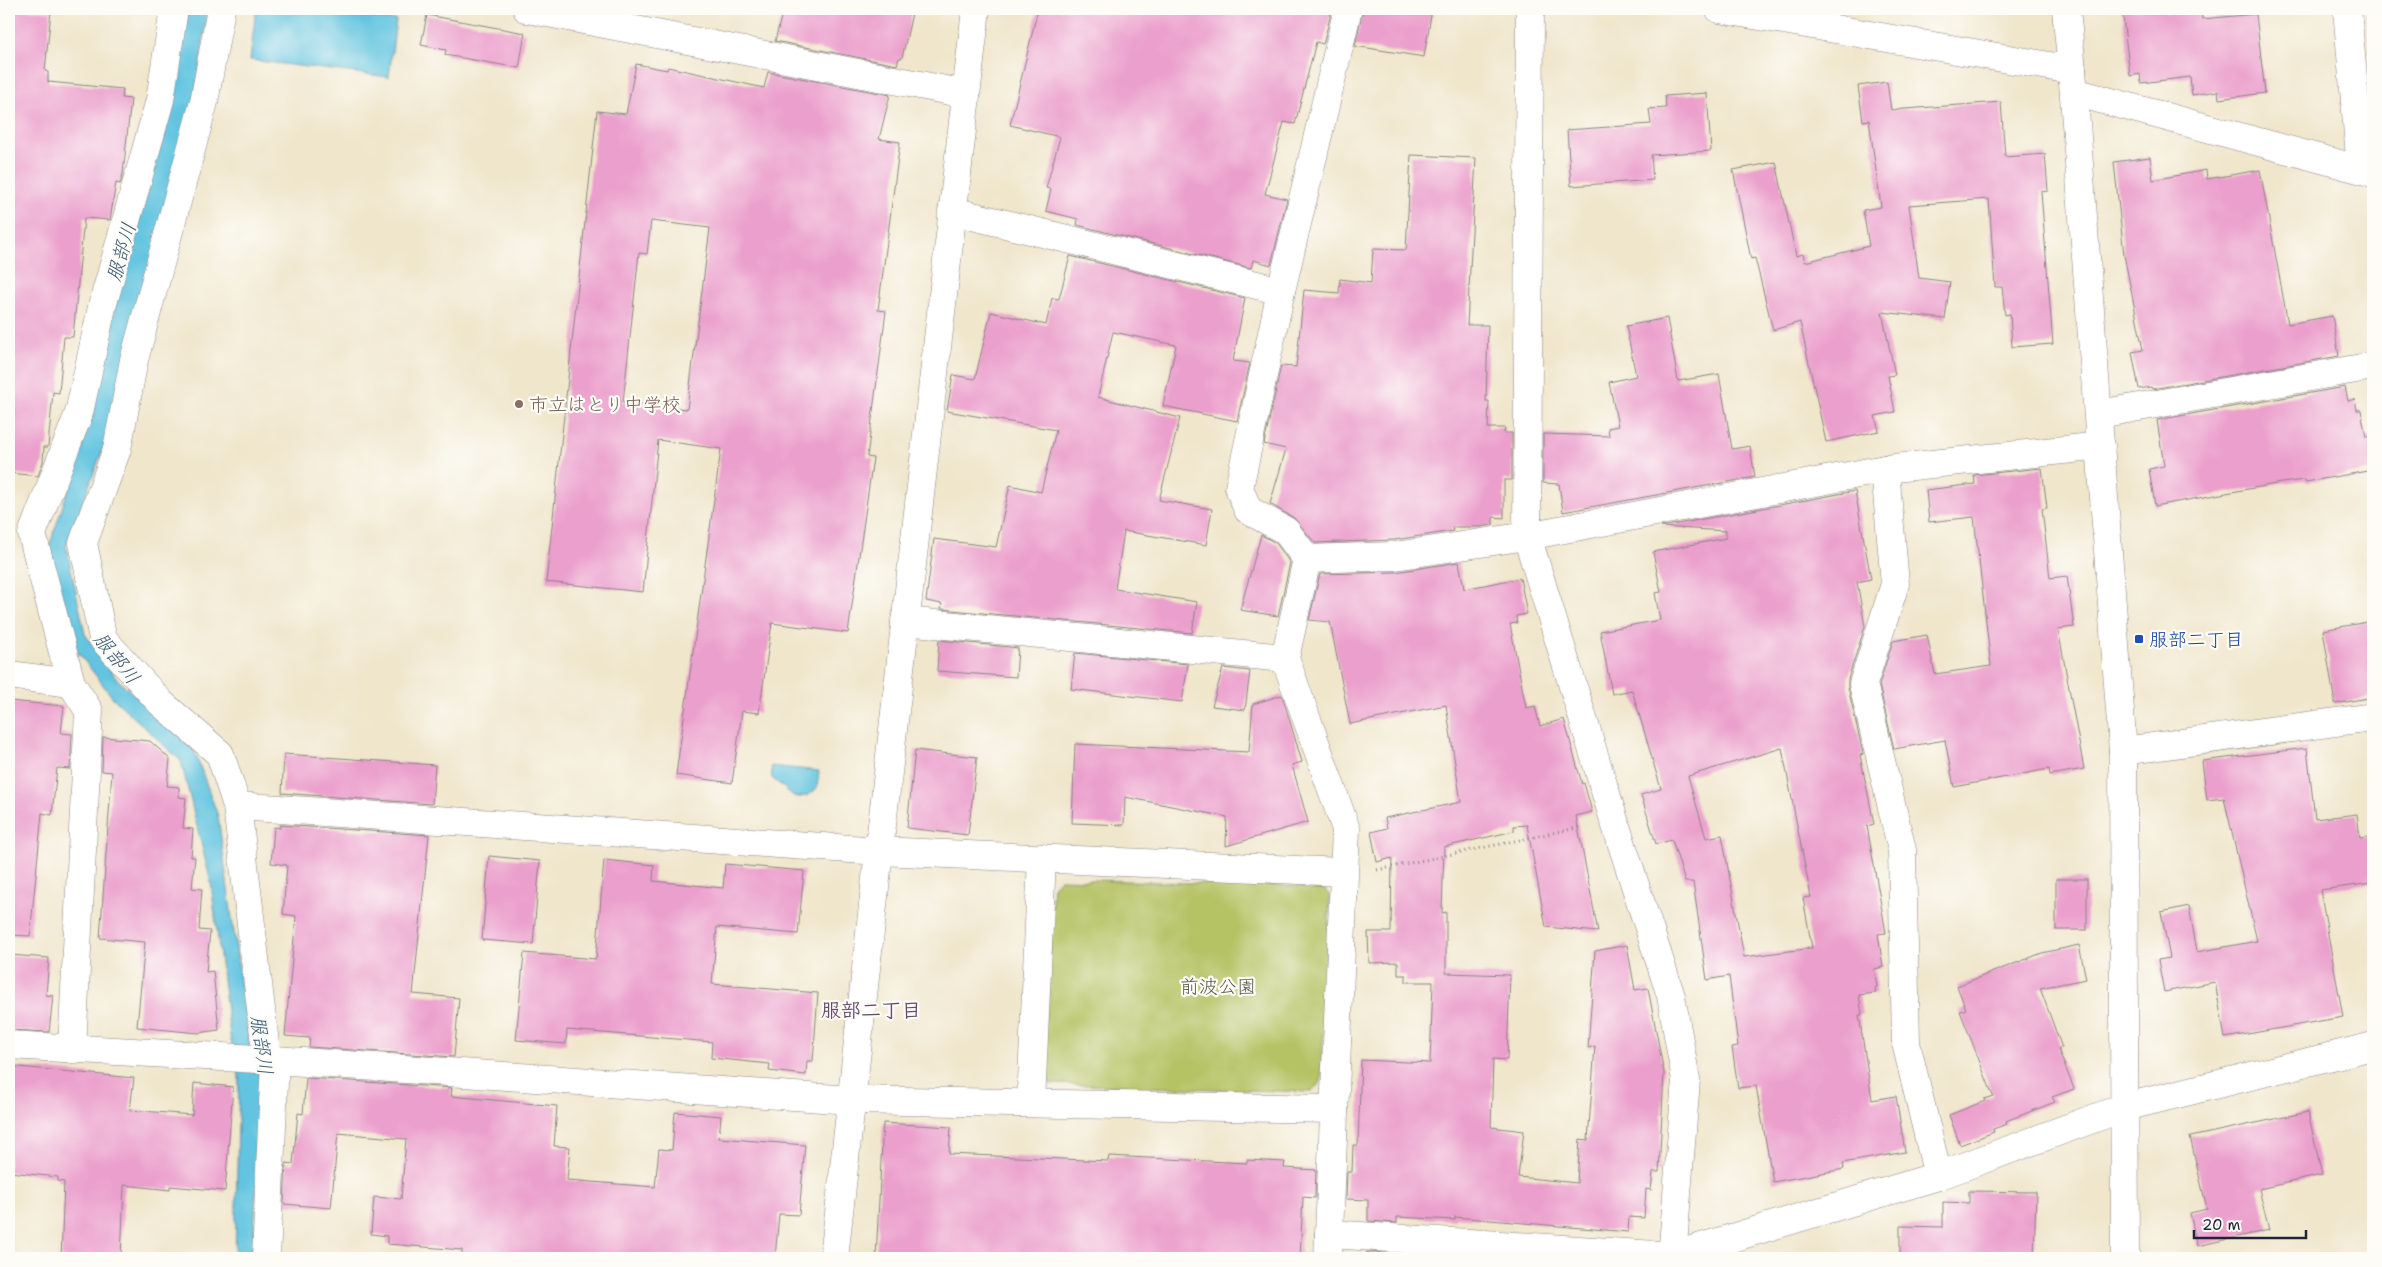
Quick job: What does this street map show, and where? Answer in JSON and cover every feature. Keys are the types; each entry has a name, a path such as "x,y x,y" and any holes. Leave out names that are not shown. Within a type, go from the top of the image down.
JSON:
{"street":[{"path":"72,1049 89,711 70,669 32,534 79,413 102,306 160,100 174,9"},
{"path":"221,9 204,102 134,360 117,449 83,542 100,641 161,703 220,754 237,806 271,1060 266,1258"},
{"path":"527,9 599,16 966,94"},
{"path":"834,1258 878,851 976,9"},
{"path":"1348,9 1281,292 1239,488 1248,510 1286,531 1307,559 1285,658 1346,829 1328,1246 1672,1257 1938,1176 2125,1107 2373,1046"},
{"path":"1530,9 1527,536 1614,820 1671,996 1686,1080 1672,1257"},
{"path":"1719,9 2073,81 2369,176 2347,9"},
{"path":"2066,9 2099,414 2123,751 2125,1258"},
{"path":"952,212 1281,292"},
{"path":"2099,414 2373,366"},
{"path":"1307,559 1395,556 1527,536 1885,469 2101,446"},
{"path":"1885,469 1895,584 1863,684 1902,850 1906,1043 1938,1176"},
{"path":"905,621 1285,658"},
{"path":"9,675 70,669 100,641"},
{"path":"2123,751 2373,718"},
{"path":"237,806 878,851 1343,875"},
{"path":"1031,1103 1042,858"},
{"path":"9,1045 271,1060 851,1100 1334,1109"}],"path":[{"path":"1343,875 1614,820"}],"green space":[{"name":"前波公園","path":"1060,879 1322,887 1330,896 1321,1082 1311,1092 1051,1084 1041,1074 1053,887"}],"water":[{"path":"188,9 208,9 195,98 105,444 66,546 85,634 117,679 194,750 218,816 248,1035 261,1082 253,1258 235,1258 239,1076 230,1036 211,883 181,761 113,698 70,642 49,547 92,417 113,315 172,103"},
{"path":"256,9 309,9 396,20 389,77 250,60"},
{"path":"771,766 819,771 817,788 809,795 796,798 772,778"}],"building":[{"path":"9,9 51,11 45,71 48,72 48,82 123,89 122,98 131,99 123,174 120,184 116,183 110,220 84,218 73,337 64,337 59,393 53,392 48,447 44,447 43,462 38,476 9,473"},
{"path":"783,9 913,9 902,58 899,58 897,65 775,41"},
{"path":"1038,9 1332,9 1323,44 1316,42 1295,124 1284,122 1265,194 1287,199 1271,265 1253,260 1251,268 1077,225 1078,219 1046,211 1051,189 1046,188 1060,137 1010,125"},
{"path":"1363,9 1432,9 1424,57 1355,46"},
{"path":"2122,9 2165,9 2166,13 2201,9 2202,19 2256,14 2265,93 2219,99 2218,91 2192,95 2190,77 2141,83 2140,74 2130,76"},
{"path":"427,15 525,33 519,68 445,55 446,50 421,45"},
{"path":"636,64 667,70 668,67 764,88 768,72 890,95 879,139 900,142 878,310 886,311 867,457 873,458 848,633 772,623 759,713 742,711 732,783 676,775 721,449 658,440 643,592 546,582 597,111 626,114","holes":["651,221 710,228 687,409 623,402 639,253 647,254"]},
{"path":"1887,82 1891,110 2001,102 2005,157 2045,154 2048,191 2041,192 2053,344 2012,347 2010,314 2005,315 2002,287 1995,287 1989,199 1909,205 1919,278 1950,282 1945,319 1882,312 1895,375 1888,376 1895,412 1875,416 1879,431 1826,442 1800,322 1773,330 1755,258 1751,259 1733,170 1776,162 1796,256 1803,254 1805,262 1869,246 1863,210 1881,207 1869,120 1863,121 1858,86"},
{"path":"1707,93 1711,151 1651,155 1653,180 1571,186 1567,130 1651,124 1649,109 1666,108 1665,96"},
{"path":"1411,155 1476,158 1467,325 1488,325 1486,401 1489,401 1488,428 1505,428 1504,433 1512,433 1512,480 1504,480 1504,518 1493,517 1493,525 1452,527 1453,531 1394,540 1315,543 1294,518 1270,504 1286,449 1264,444 1281,366 1296,367 1304,290 1339,293 1340,279 1371,283 1373,249 1406,250"},
{"path":"2150,157 2153,180 2206,170 2207,179 2260,170 2288,324 2332,316 2339,356 2152,389 2151,387 2139,389 2132,352 2143,350 2124,255 2114,162"},
{"path":"1070,256 1245,298 1233,361 1250,363 1237,421 1163,406 1176,345 1113,332 1098,397 1180,418 1159,500 1212,509 1206,545 1124,531 1115,589 1197,602 1192,633 941,609 942,604 926,601 934,539 996,547 1010,485 1041,492 1056,430 947,411 953,375 975,379 991,312 1046,325 1052,298 1059,299"},
{"path":"1667,318 1678,381 1719,374 1732,449 1750,446 1755,477 1563,512 1559,484 1543,483 1543,434 1609,436 1608,428 1618,426 1609,382 1636,376 1626,326"},
{"path":"2345,387 2348,401 2355,399 2357,410 2361,410 2366,437 2373,436 2373,470 2306,482 2305,480 2281,483 2155,506 2149,469 2164,466 2157,420"},
{"path":"2042,468 2047,508 2042,509 2050,578 2067,576 2074,627 2058,629 2084,769 2050,775 2049,769 1954,787 1945,740 1894,749 1879,685 1893,641 1927,635 1935,674 1991,666 1974,517 1929,522 1926,490 1975,484 1974,475"},
{"path":"1855,491 1871,579 1857,582 1865,626 1848,679 1848,687 1863,754 1860,755 1874,824 1867,826 1886,933 1878,934 1883,967 1874,969 1876,993 1859,995 1862,1015 1859,1015 1872,1100 1896,1096 1905,1152 1843,1163 1844,1169 1773,1182 1756,1086 1738,1088 1732,1047 1738,1046 1729,976 1707,980 1693,882 1685,882 1672,840 1656,844 1641,795 1661,789 1632,690 1612,694 1600,631 1660,620 1655,593 1661,592 1653,552 1726,538 1726,531 1661,527","holes":["1782,748 1811,897 1803,898 1812,948 1744,957 1722,835 1706,838 1688,776"]},
{"path":"1261,535 1276,543 1290,563 1278,616 1240,610"},
{"path":"1459,562 1464,589 1520,578 1527,614 1516,616 1517,623 1510,624 1526,708 1535,706 1540,726 1564,719 1582,784 1584,783 1592,812 1576,816 1598,932 1546,927 1527,825 1514,826 1514,831 1444,847 1442,913 1446,912 1446,973 1510,975 1507,1060 1493,1059 1491,1127 1524,1131 1518,1177 1577,1183 1580,1139 1588,1140 1595,1046 1588,1048 1595,951 1627,945 1635,990 1648,988 1664,1073 1659,1172 1653,1172 1651,1190 1646,1189 1644,1218 1629,1217 1628,1232 1455,1217 1455,1220 1397,1217 1397,1223 1368,1221 1368,1200 1346,1199 1347,1172 1352,1172 1353,1145 1358,1145 1361,1060 1430,1063 1433,982 1406,982 1406,975 1398,975 1398,962 1369,963 1368,932 1391,932 1392,858 1377,862 1371,832 1387,828 1385,818 1461,802 1446,705 1350,724 1330,622 1309,620 1320,574 1396,572"},
{"path":"2373,621 2373,697 2335,704 2323,630"},
{"path":"939,640 1018,648 1016,677 937,671"},
{"path":"1075,653 1188,664 1182,702 1071,689"},
{"path":"1223,668 1250,671 1245,710 1212,706"},
{"path":"1282,695 1302,762 1292,765 1308,822 1226,846 1227,817 1125,797 1124,825 1072,823 1075,744 1249,752 1253,704"},
{"path":"9,701 64,706 61,733 72,734 70,769 57,768 52,815 42,813 30,936 9,935"},
{"path":"103,737 150,741 170,759 167,786 179,787 179,797 186,798 183,828 193,829 191,857 195,857 192,888 202,889 199,930 210,931 206,972 213,971 219,1030 198,1033 137,1027 145,942 100,938 112,772 102,771"},
{"path":"2307,748 2315,819 2357,814 2360,838 2370,837 2373,883 2320,890 2343,1017 2225,1038 2215,982 2164,992 2158,960 2170,958 2161,912 2189,906 2197,952 2257,941 2224,798 2207,800 2202,761"},
{"path":"915,750 977,757 968,835 907,828"},
{"path":"284,754 435,765 432,804 282,793"},
{"path":"280,825 429,835 413,994 459,998 454,1057 309,1047 310,1038 285,1036 296,916 283,914 287,865 271,863 274,827 280,828"},
{"path":"489,856 540,861 533,944 482,940"},
{"path":"604,860 654,865 653,881 723,888 725,864 804,871 798,934 717,927 712,984 818,993 813,1061 807,1061 806,1075 769,1071 770,1064 711,1058 712,1042 567,1030 566,1044 516,1040 524,953 596,959"},
{"path":"2056,879 2087,879 2087,930 2056,930"},
{"path":"2079,945 2086,979 2040,988 2062,1048 2058,1049 2074,1089 2052,1097 2055,1102 2006,1121 2007,1124 1993,1129 1994,1132 1960,1145 1949,1115 1993,1096 1960,1011 1966,1009 1957,986 2042,953"},
{"path":"9,955 49,958 46,995 53,996 49,1032 9,1030"},
{"path":"9,1066 134,1078 130,1110 192,1115 194,1083 233,1087 225,1191 170,1186 170,1190 124,1185 121,1258 61,1258 64,1182 58,1181 58,1177 9,1172"},
{"path":"306,1078 452,1088 451,1096 557,1106 554,1146 570,1147 567,1180 655,1187 659,1149 672,1150 675,1112 721,1116 719,1138 805,1145 799,1215 779,1214 775,1258 462,1258 462,1250 387,1244 387,1236 371,1234 374,1197 401,1199 406,1139 338,1133 331,1208 284,1204 286,1163 293,1164 298,1113 303,1114"},
{"path":"2308,1112 2322,1175 2259,1189 2269,1230 2197,1246 2190,1213 2207,1209 2190,1137"},
{"path":"883,1123 951,1127 949,1154 1108,1161 1109,1156 1247,1163 1247,1160 1285,1162 1284,1168 1316,1170 1315,1198 1303,1197 1300,1258 876,1258"},
{"path":"1969,1191 2036,1192 2034,1258 1900,1258 1900,1226 1943,1227 1943,1202 1969,1203"},
{"path":"1367,1252 1396,1254 1396,1258 1366,1258"}],"place":[{"name":"市立はとり中学校","path":"519,404"},
{"name":"服部二丁目","path":"2139,639"}],"district":[{"name":"服部二丁目","path":"871,1010"}],"water label":[{"name":"服部川","path":"121,252"},
{"name":"服部川","path":"117,658"},
{"name":"服部川","path":"262,1045"}]}
